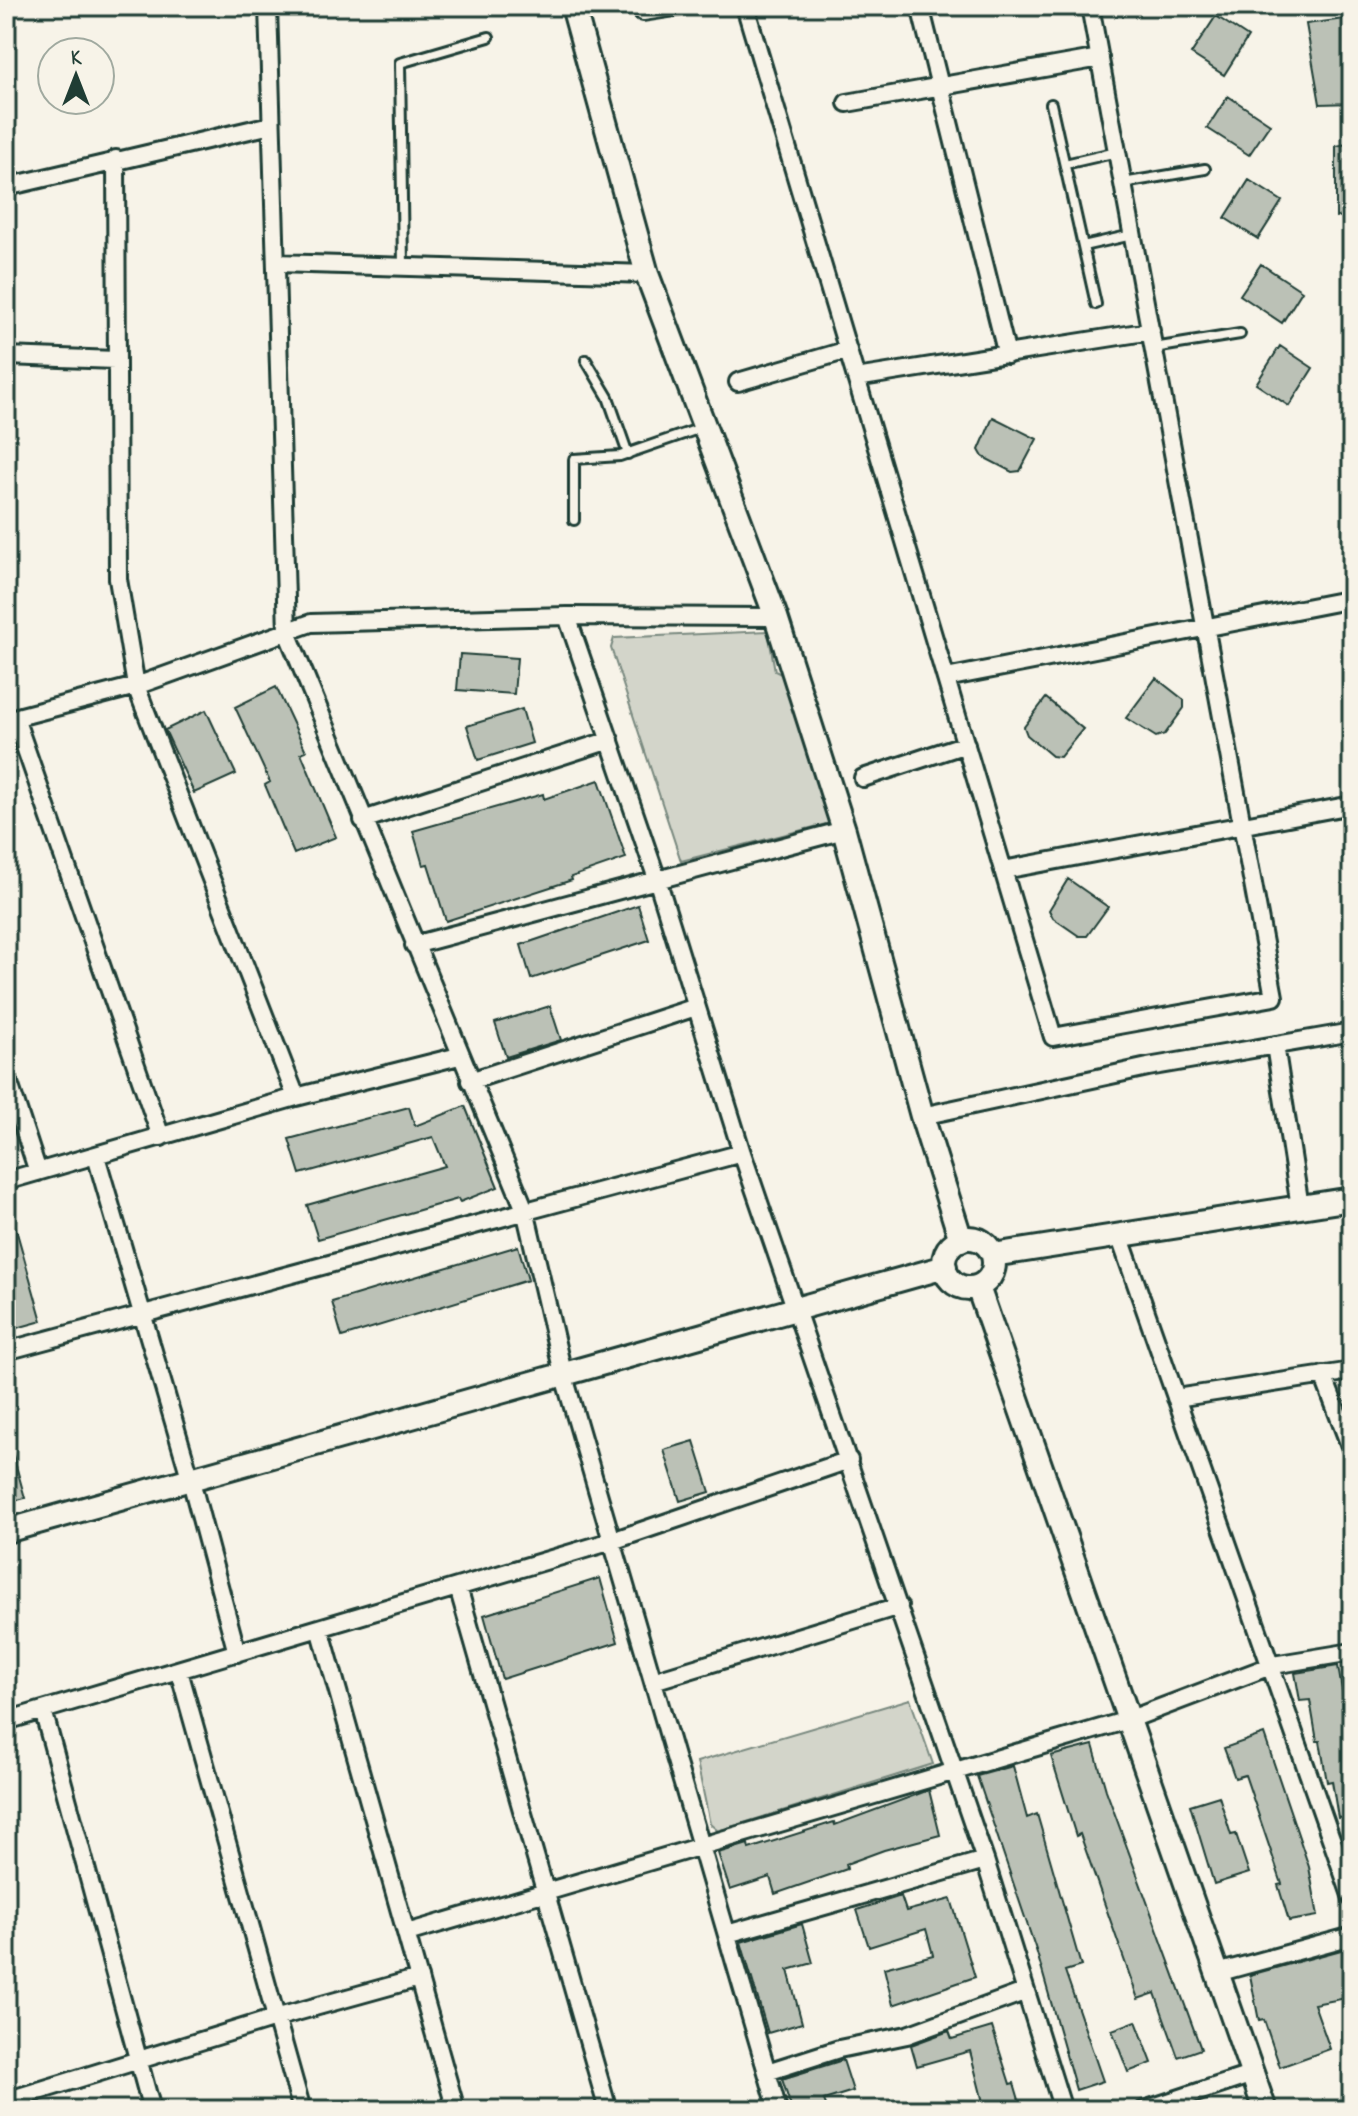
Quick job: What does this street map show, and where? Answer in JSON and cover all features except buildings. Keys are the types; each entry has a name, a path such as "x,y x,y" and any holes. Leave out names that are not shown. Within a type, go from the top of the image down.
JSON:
{"street":[{"path":"268,6 287,632 525,1210 563,1373 778,2110"},
{"path":"643,12 682,6"},
{"path":"745,6 1053,1037 1274,997 1090,6"},
{"path":"920,6 1007,355"},
{"path":"571,11 647,274 776,617 844,830 922,1116 961,1240"},
{"path":"847,103 939,84 1100,58"},
{"path":"6,187 271,125"},
{"path":"116,159 118,579 136,686 296,1097"},
{"path":"276,263 647,274"},
{"path":"856,378 1007,355 1152,339"},
{"path":"738,382 848,350"},
{"path":"6,356 116,360"},
{"path":"946,678 1352,599"},
{"path":"567,616 657,879 742,1153 985,1860 1063,2110"},
{"path":"161,1137 10,719 136,686 311,623 567,616 776,617"},
{"path":"363,820 610,740"},
{"path":"863,778 966,744"},
{"path":"1003,870 1352,805"},
{"path":"414,945 844,830"},
{"path":"470,1081 696,1007"},
{"path":"922,1116 1148,1067 1352,1032"},
{"path":"1275,1045 1300,1207"},
{"path":"6,1181 296,1097 459,1056"},
{"path":"6,1074 38,1172"},
{"path":"6,1351 742,1153"},
{"path":"96,1156 190,1477 237,1653"},
{"path":"993,1255 1352,1199"},
{"path":"1119,1235 1273,1665 1352,1898"},
{"path":"961,1240 976,1240 993,1255 993,1270 978,1287 957,1285 945,1267 948,1250 961,1240"},
{"path":"6,1531 945,1267"},
{"path":"978,1287 1265,2110"},
{"path":"1176,1398 1352,1371"},
{"path":"1323,1375 1352,1451"},
{"path":"6,1721 612,1541 849,1460"},
{"path":"458,1587 608,2110"},
{"path":"653,1681 899,1606"},
{"path":"320,1628 456,2110"},
{"path":"407,1933 1128,1720 1273,1665 1352,1652"},
{"path":"179,1671 302,2110"},
{"path":"43,1710 152,2110"},
{"path":"727,1934 985,1860"},
{"path":"1217,1973 1352,1936"},
{"path":"6,2101 275,2018 419,1978"},
{"path":"767,2072 839,2049 907,2035 1024,1992"},
{"path":"1144,2110 1253,2074"}],"lane":[{"path":"403,266 400,63 489,37"},
{"path":"1051,104 1096,304"},
{"path":"1065,164 1117,152"},
{"path":"1123,183 1205,169"},
{"path":"1083,246 1133,235"},
{"path":"1152,339 1240,334"},
{"path":"586,360 608,397 628,454"},
{"path":"574,520 574,459 628,454 704,427"}],"shaded area":[{"path":"768,631 775,671 787,677 830,823 681,861 611,648 614,638"},
{"path":"910,1699 933,1764 718,1831 710,1824 697,1762"}]}
